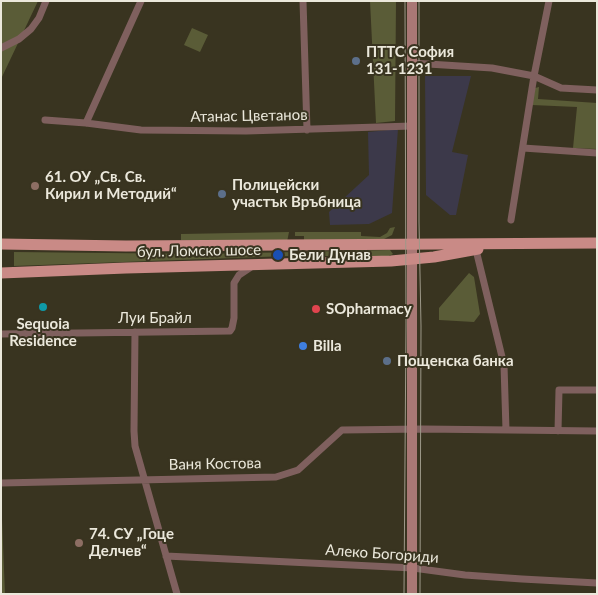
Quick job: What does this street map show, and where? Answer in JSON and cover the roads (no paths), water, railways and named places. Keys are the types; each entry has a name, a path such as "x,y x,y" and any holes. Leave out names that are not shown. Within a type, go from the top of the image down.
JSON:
{"main road":[{"name":"бул. Ломско шосе","path":"1,244 126,246 597,243"},
{"name":"бул. Ломско шосе","path":"1,273 413,259 516,244"}],"street":[{"path":"1,48 19,39 30,29 39,18 46,1"},
{"path":"86,123 141,1"},
{"path":"303,1 307,130"},
{"path":"412,1 412,594"},
{"path":"511,220 534,76 549,1"},
{"path":"412,63 492,68 534,76 561,88 597,90"},
{"name":"Атанас Цветанов","path":"46,120 141,130 246,131 412,126"},
{"path":"522,148 597,153"},
{"path":"476,250 504,365 506,430"},
{"name":"Луи Брайл","path":"1,334 230,331 234,318 234,282 239,275 256,264"},
{"path":"135,332 135,446 177,594"},
{"path":"558,431 559,390 597,390"},
{"name":"Ваня Костова","path":"1,483 276,477 298,470 342,430 597,431"},
{"name":"Алеко Богориди","path":"166,556 413,568 512,579 597,583"}],"tram line":[{"path":"404,594 406,324 405,1"},
{"path":"419,1 420,594"}],"place":[{"name":"ПТТС София 131-1231","path":"356,61"},
{"name":"61. ОУ „Св. Св. Кирил и Методий“","path":"35,186"},
{"name":"Полицейски участък Връбница","path":"222,194"},
{"name":"Бели Дунав","path":"278,255"},
{"name":"Sequoia Residence","path":"43,307"},
{"name":"SOpharmacy","path":"316,309"},
{"name":"Billa","path":"303,346"},
{"name":"Пощенска банка","path":"387,361"},
{"name":"74. СУ „Гоце Делчев“","path":"79,543"}]}
